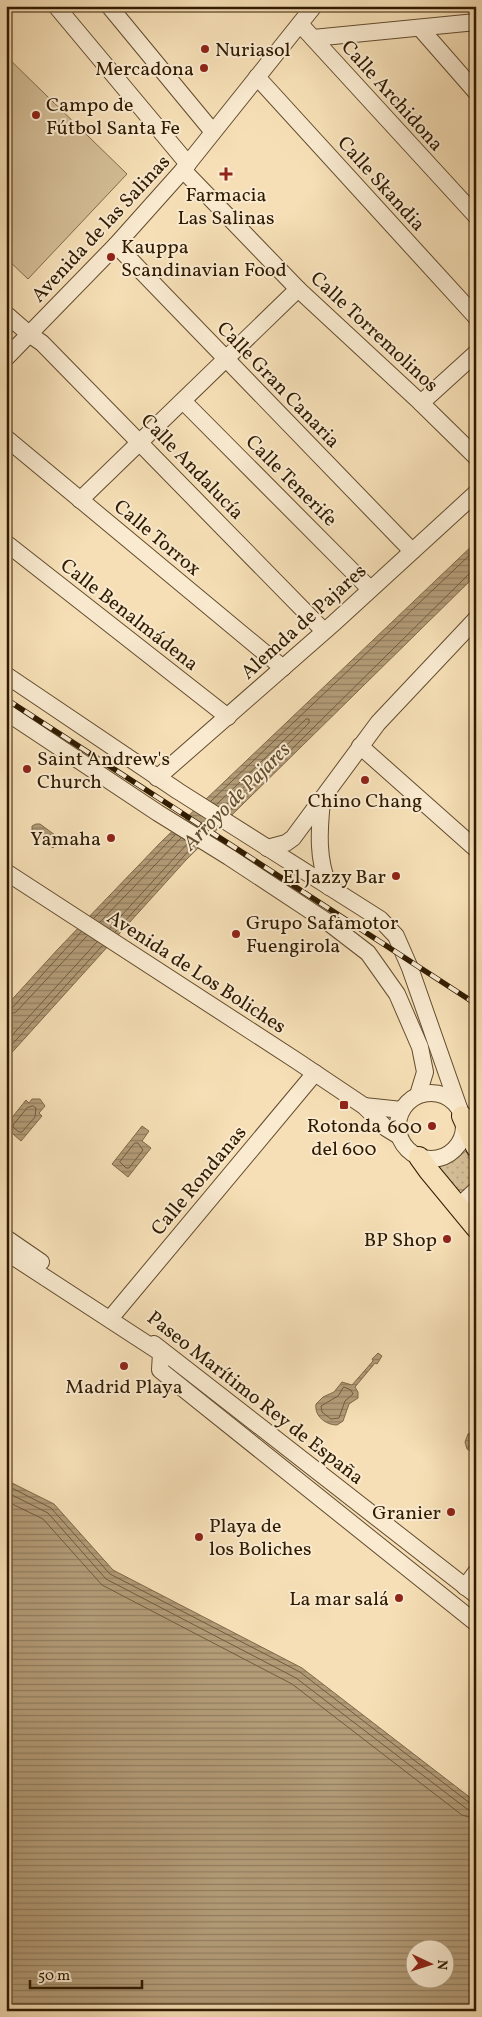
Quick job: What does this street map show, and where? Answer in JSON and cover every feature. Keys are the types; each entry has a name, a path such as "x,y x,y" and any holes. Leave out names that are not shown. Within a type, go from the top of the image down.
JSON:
{"main road":[{"path":"461,1112 476,1147"},
{"path":"419,1157 476,1228"}],"street":[{"name":"Calle Torremolinos","path":"56,6 186,167 298,288 476,457"},
{"path":"109,6 213,132"},
{"name":"Avenida de las Salinas","path":"6,358 116,245 186,167 314,6"},
{"path":"313,38 476,22"},
{"name":"Calle Archidona","path":"300,24 476,216"},
{"path":"420,28 476,92"},
{"name":"Calle Skandia","path":"257,77 476,317"},
{"name":"Calle Gran Canaria","path":"116,245 412,551"},
{"path":"80,500 298,288"},
{"name":"Calle Andalucía","path":"6,314 42,343 324,631"},
{"path":"421,403 476,352"},
{"name":"Calle Tenerife","path":"183,401 370,589"},
{"name":"Calle Torrox","path":"6,438 283,668"},
{"name":"Alemda de Pajares","path":"157,778 283,668 476,493"},
{"name":"Calle Benalmádena","path":"6,543 228,717"},
{"path":"267,848 286,843 293,838 322,801 360,746 434,661 476,619"},
{"path":"6,675 244,835 380,919 396,936 431,1025 461,1112 464,1125 462,1136 457,1145 450,1153 440,1158 429,1159 419,1157 404,1145 400,1136 399,1118 409,1101 418,1095 427,1093 445,1096 461,1112"},
{"path":"6,712 158,814 229,857 329,922 368,953 397,994 420,1047 425,1072 418,1095"},
{"path":"360,746 476,849"},
{"path":"322,801 319,829 320,856 322,871 329,887"},
{"name":"Avenida de Los Boliches","path":"6,872 316,1073 364,1106 386,1128 400,1136"},
{"name":"Calle Rondanas","path":"114,1314 316,1073"},
{"name":"Avenida de Los Boliches","path":"364,1106 402,1110"},
{"path":"458,1207 476,1190"},
{"name":"Paseo Marítimo Rey de España","path":"6,1238 114,1314 220,1394 470,1591"},
{"path":"6,1252 161,1353 160,1370 476,1623"},
{"path":"470,1591 476,1572"}],"shaded area":[{"name":"Campo de Fútbol Santa Fe","path":"6,56 127,174 28,279 6,258"},
{"path":"466,1151 474,1172 474,1182 466,1190 454,1190 433,1167 450,1162"}],"water":[{"name":"Arroyo de Pajares","path":"476,542 476,575 186,860 6,1059 6,1006 162,841"},
{"path":"40,824 59,838 53,848 32,832 32,826"},
{"path":"32,1099 40,1099 45,1106 39,1113 42,1116 21,1141 6,1128 6,1125 26,1100 29,1103"},
{"path":"142,1126 149,1131 142,1141 151,1148 128,1177 112,1164"},
{"path":"378,1353 382,1356 355,1387 358,1392 358,1398 349,1404 343,1421 337,1425 325,1422 317,1412 316,1404 323,1397 334,1392 342,1382 352,1385"},
{"path":"476,1430 475,1453 467,1449 465,1442 468,1434"},
{"path":"6,1480 54,1504 113,1570 302,1668 476,1802 476,2011 6,2011"}],"railway":[{"path":"6,699 476,1004"}],"place":[{"name":"Nuriasol","path":"205,49"},
{"name":"Mercadona","path":"204,68"},
{"name":"Campo de Fútbol Santa Fe","path":"36,115"},
{"name":"Farmacia Las Salinas","path":"226,174"},
{"name":"Kauppa Scandinavian Food","path":"111,257"},
{"name":"Saint Andrew's Church","path":"27,769"},
{"name":"Chino Chang","path":"365,780"},
{"name":"Yamaha","path":"111,838"},
{"name":"El Jazzy Bar","path":"396,876"},
{"name":"Grupo Safamotor Fuengirola","path":"236,934"},
{"name":"Rotonda del 600","path":"344,1105"},
{"name":"600","path":"432,1126"},
{"name":"BP Shop","path":"447,1239"},
{"name":"Madrid Playa","path":"124,1366"},
{"name":"Granier","path":"451,1512"},
{"name":"Playa de los Boliches","path":"199,1537"},
{"name":"La mar salá","path":"399,1598"}]}
